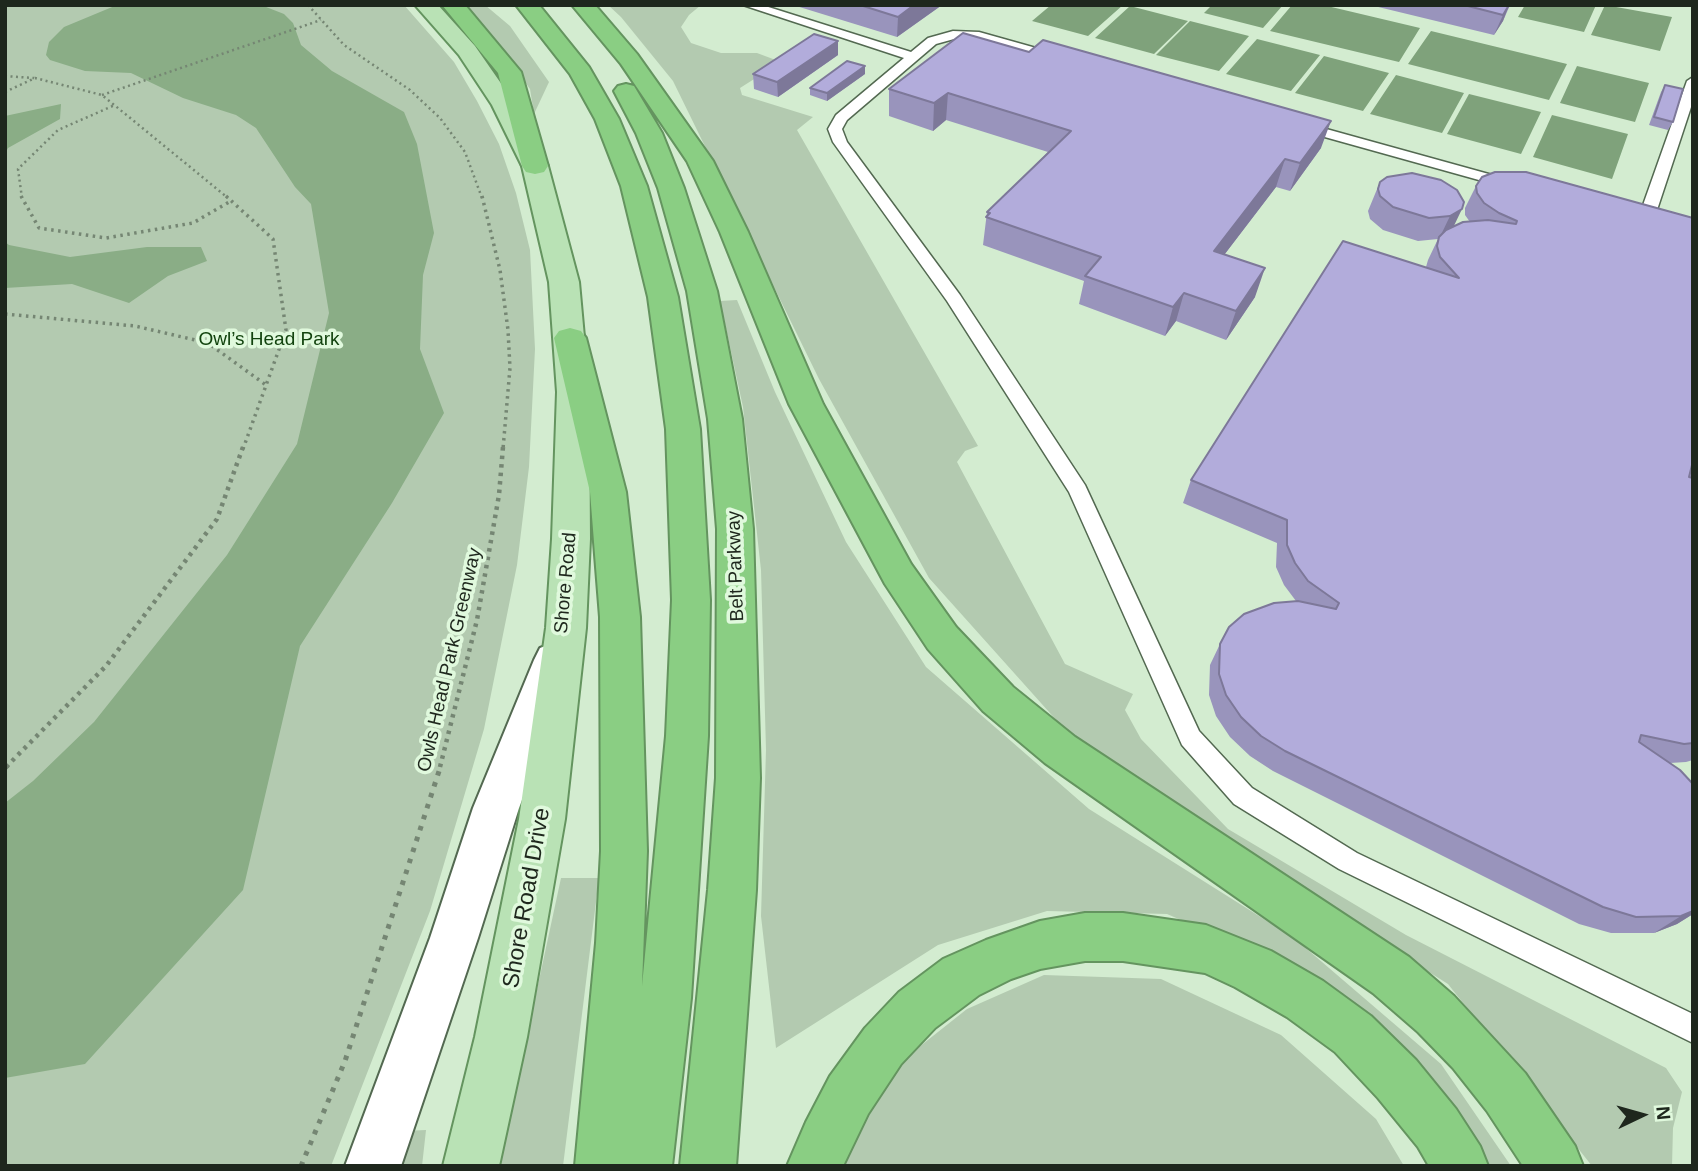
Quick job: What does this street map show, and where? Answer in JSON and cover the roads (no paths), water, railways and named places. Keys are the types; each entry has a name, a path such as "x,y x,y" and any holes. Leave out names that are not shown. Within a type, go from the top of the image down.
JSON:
{"highway":[{"path":"453,5 509,72 535,166"},
{"path":"527,5 581,72 607,119 634,186 663,297 683,429 691,588 687,736 666,998 644,1166"},
{"name":"Belt Parkway","path":"561,5 593,42 622,85 649,133 660,160 682,220 702,291 725,419 738,593 738,778 732,890 708,1166"},
{"path":"583,5 629,59 701,161 734,232 784,358 831,454 898,574 951,649 998,699 1060,750 1391,975 1436,1014 1471,1050 1506,1092 1555,1166"},
{"path":"570,338 608,492 620,617 624,851 620,943 603,1166"},
{"path":"816,1166 825,1141 849,1095 883,1046 917,1010 961,977 1003,957 1040,945 1085,937 1123,937 1206,949 1253,969 1305,999 1353,1034 1398,1079 1437,1128 1460,1166"}],"main road":[{"name":"Shore Road","path":"426,5 467,51 504,105 535,166 555,239 570,338 573,450 566,628"},
{"name":"Shore Road Drive","path":"471,1166 501,1037 542,819 566,628"}],"street":[{"name":"Shore Road","path":"373,1166 454,938 496,807 566,628"}],"lane":[{"path":"749,5 913,57"},
{"path":"1072,62 979,36 953,35 932,41 841,118 835,129 840,142 954,299 1078,491 1190,738 1242,796 1348,861 1693,1029"},
{"path":"1644,222 1693,81"},
{"path":"1285,121 1525,189"}],"park label":[{"name":"Owl’s Head Park","path":"269,340"}]}
